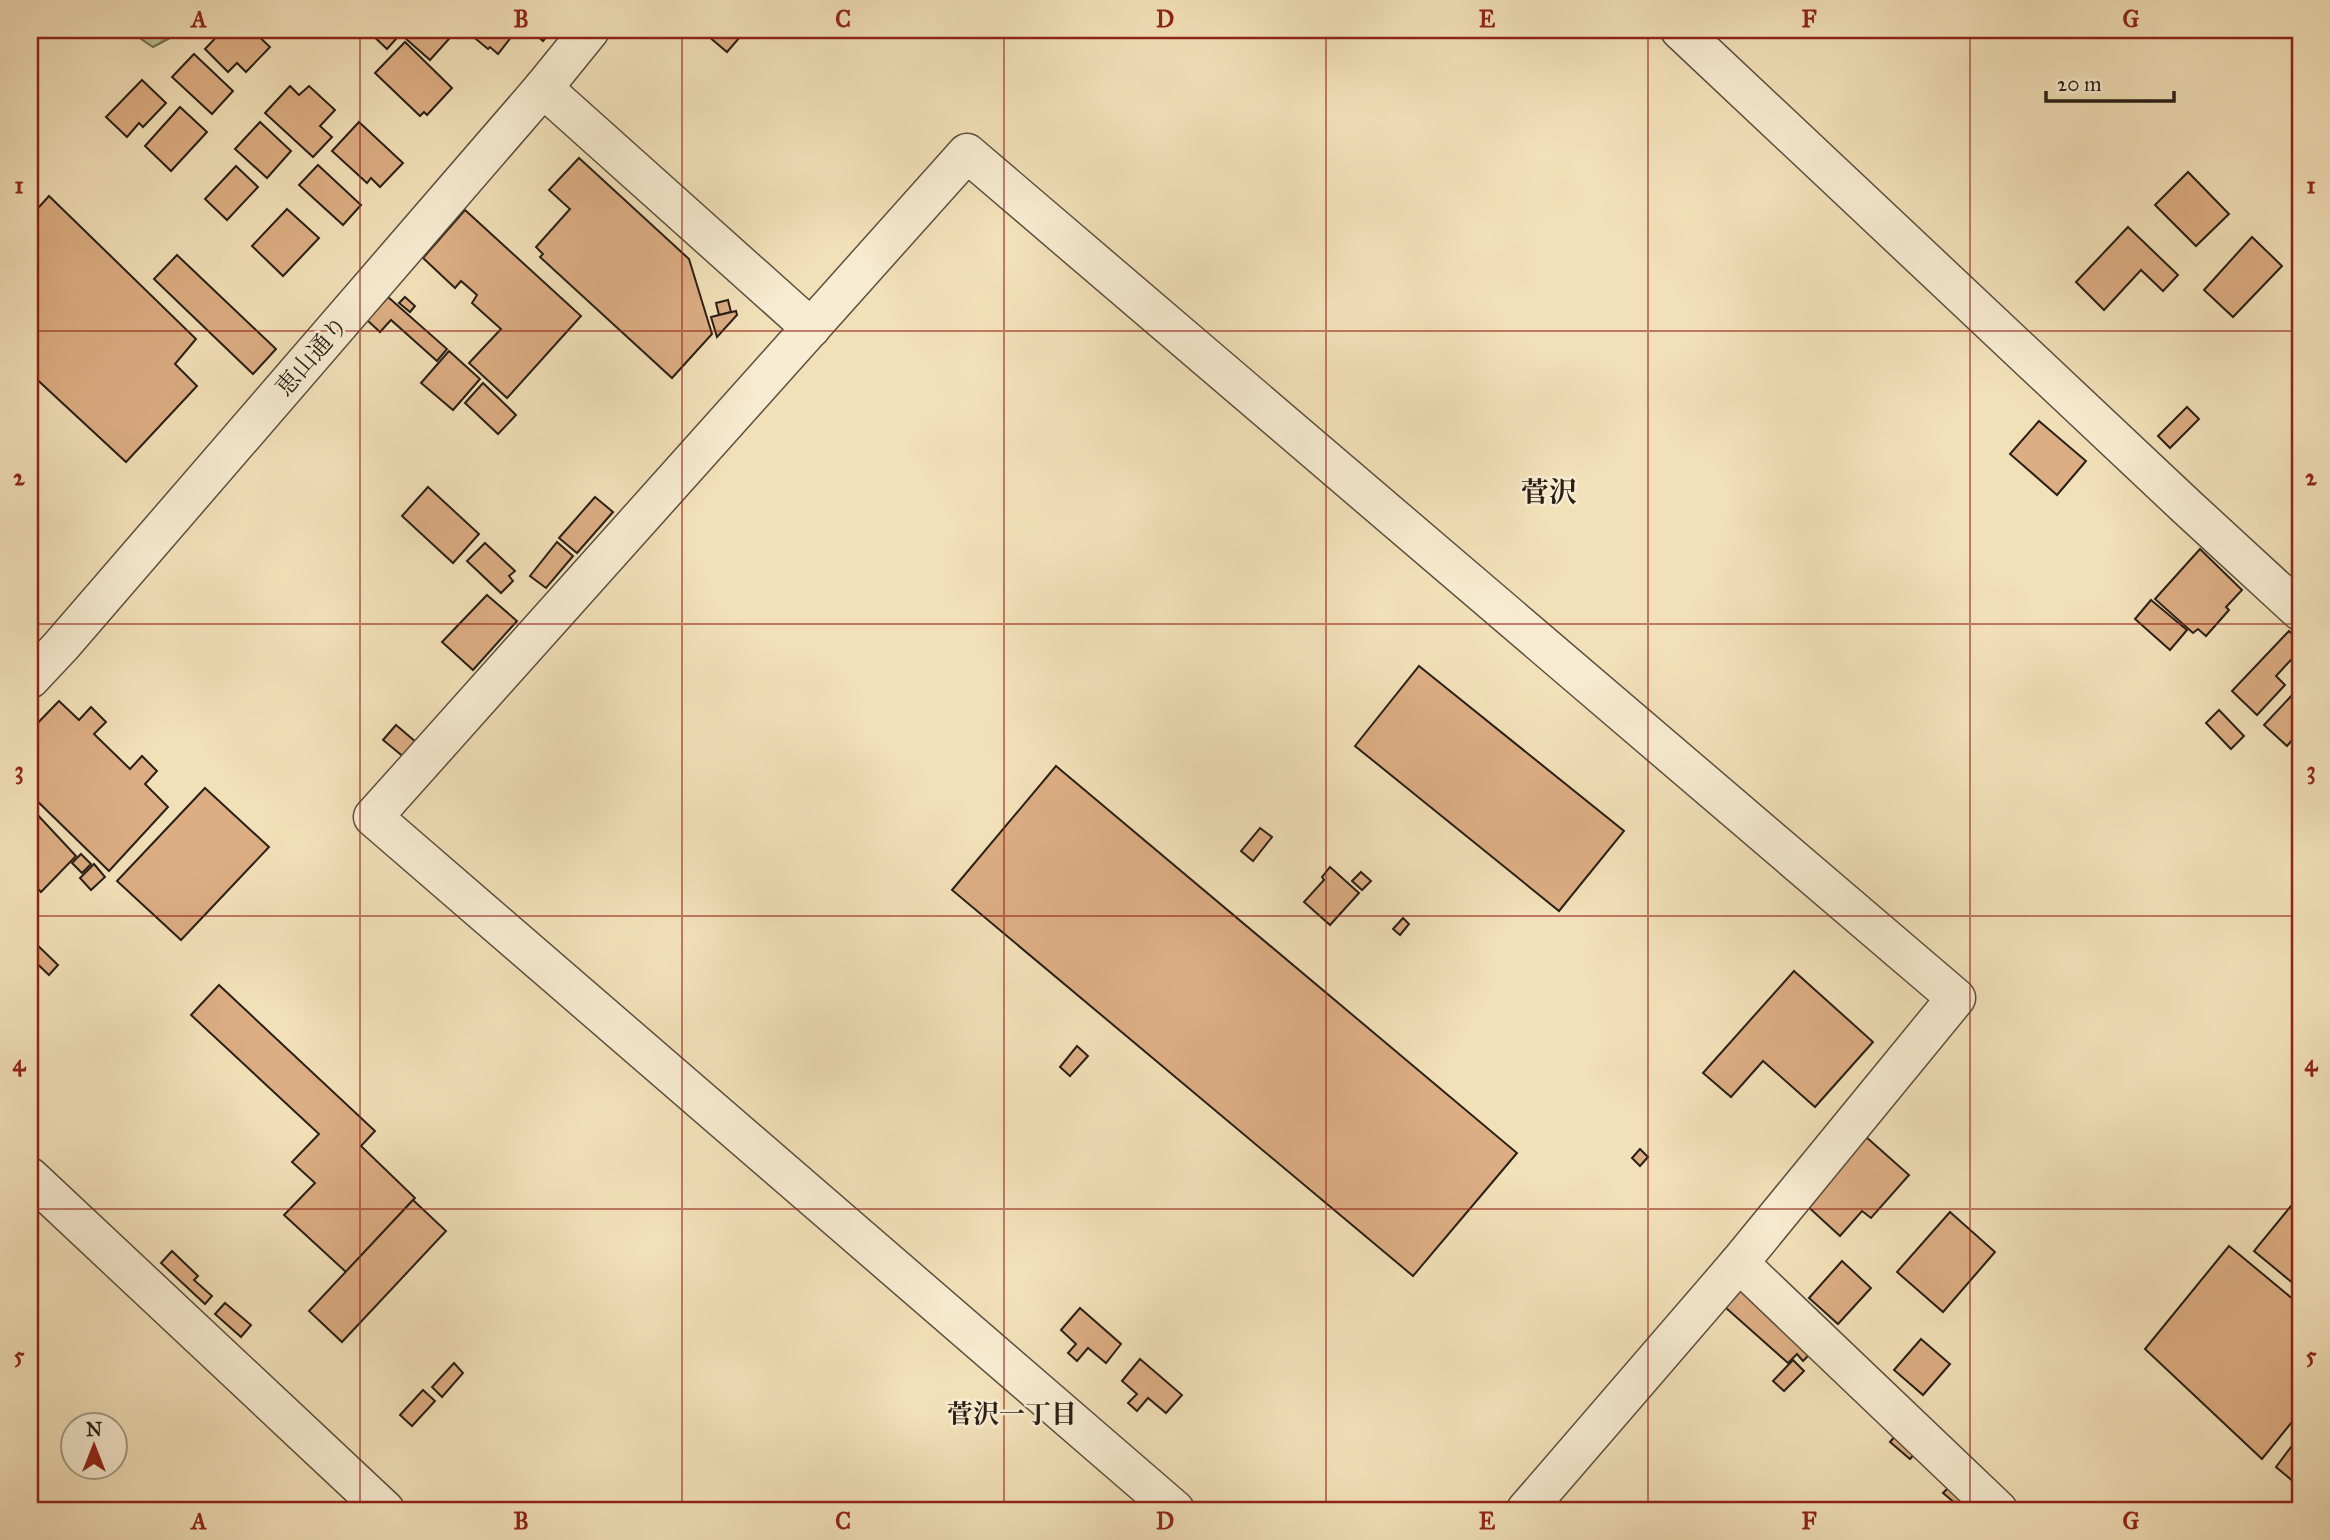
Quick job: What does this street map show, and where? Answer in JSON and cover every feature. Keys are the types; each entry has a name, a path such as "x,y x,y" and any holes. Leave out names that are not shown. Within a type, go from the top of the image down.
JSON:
{"street":[{"name":"恵山通り","path":"30,679 543,88 590,30"},
{"path":"1680,30 2187,508 2300,611"},
{"path":"543,88 811,328"},
{"path":"1175,1510 373,817 967,153 1956,998 1739,1264 1526,1510"},
{"path":"30,1177 385,1510"},
{"path":"1739,1264 1998,1510"}],"green space":[{"path":"128,30 185,30 153,47"}],"building":[{"path":"223,30 252,30 270,47 246,72 237,63 228,72 205,49"},
{"path":"367,30 404,30 387,49"},
{"path":"413,30 457,30 430,60 405,38"},
{"path":"465,30 506,30 512,36 498,54"},
{"path":"530,30 552,30 543,41"},
{"path":"701,30 746,30 727,52"},
{"path":"405,42 452,88 427,115 424,112 420,116 375,73"},
{"path":"194,54 233,91 212,114 172,77"},
{"path":"142,80 166,103 143,127 139,123 127,137 106,117"},
{"path":"290,86 299,95 309,86 335,110 320,126 332,137 313,157 265,113"},
{"path":"180,107 207,132 171,171 145,146"},
{"path":"260,122 291,151 267,178 235,149"},
{"path":"359,122 403,163 380,187 371,178 367,183 332,151"},
{"path":"579,158 689,259 712,334 672,378 540,257 543,254 536,247 570,209 549,190"},
{"path":"318,165 361,205 343,225 299,185"},
{"path":"236,166 258,187 227,220 205,199"},
{"path":"2188,172 2229,214 2196,246 2155,205"},
{"path":"49,196 196,339 175,364 197,386 126,462 30,373 30,217"},
{"path":"287,209 319,238 283,276 252,246"},
{"path":"465,210 581,316 507,398 469,363 501,329 472,303 477,295 461,281 455,288 423,258"},
{"path":"2128,227 2178,275 2163,291 2141,270 2104,310 2076,282"},
{"path":"2252,237 2282,266 2233,317 2204,290"},
{"path":"177,255 276,349 253,374 154,279"},
{"path":"388,297 447,349 437,361 391,320 380,332 367,320"},
{"path":"405,297 415,306 410,312 399,303"},
{"path":"728,300 731,312 719,315 716,303"},
{"path":"736,311 737,315 717,337 711,317"},
{"path":"449,351 480,379 453,410 421,383"},
{"path":"483,383 516,415 498,434 465,403"},
{"path":"2187,407 2199,419 2170,448 2158,436"},
{"path":"2039,421 2086,461 2057,495 2010,454"},
{"path":"428,487 479,534 453,563 402,516"},
{"path":"595,497 613,512 577,553 559,538"},
{"path":"557,542 573,556 546,588 530,576"},
{"path":"485,543 515,571 509,576 513,581 501,593 467,561"},
{"path":"2200,549 2242,590 2226,607 2229,610 2206,636 2198,629 2193,633 2155,599"},
{"path":"487,595 517,621 473,670 442,642"},
{"path":"2151,600 2187,630 2170,650 2135,619"},
{"path":"2289,631 2300,642 2300,650 2276,676 2285,685 2257,715 2232,691"},
{"path":"1419,666 1624,831 1559,911 1355,746"},
{"path":"2294,693 2300,699 2300,731 2287,746 2264,725"},
{"path":"59,701 79,720 91,707 106,722 94,734 130,769 142,756 157,771 145,784 168,807 109,871 30,794 30,731"},
{"path":"2219,710 2244,736 2231,749 2206,723"},
{"path":"396,725 417,743 405,758 383,740"},
{"path":"2300,741 2300,757 2292,749"},
{"path":"1056,766 1517,1153 1413,1276 952,890"},
{"path":"205,788 269,847 181,940 117,881"},
{"path":"33,810 76,856 41,892 37,888 34,892 30,888 30,813"},
{"path":"1260,828 1272,837 1253,861 1241,851"},
{"path":"81,854 91,864 82,873 72,863"},
{"path":"94,864 105,877 91,890 80,878"},
{"path":"1330,867 1359,893 1330,925 1304,902 1324,880 1322,877"},
{"path":"1361,872 1371,881 1362,890 1352,881"},
{"path":"1403,918 1409,924 1400,935 1393,929"},
{"path":"30,938 58,965 49,975 30,957"},
{"path":"1794,971 1873,1042 1815,1107 1763,1061 1731,1097 1703,1073"},
{"path":"219,985 375,1131 361,1146 415,1198 346,1272 284,1215 315,1183 292,1162 319,1134 191,1015"},
{"path":"1077,1046 1088,1056 1070,1076 1060,1067"},
{"path":"1865,1136 1909,1175 1871,1218 1862,1211 1840,1236 1805,1204"},
{"path":"1640,1149 1648,1157 1640,1166 1632,1158"},
{"path":"2300,1195 2300,1289 2254,1251"},
{"path":"413,1200 446,1231 342,1342 309,1311"},
{"path":"1950,1212 1995,1252 1943,1312 1897,1272"},
{"path":"2229,1246 2300,1305 2300,1412 2262,1459 2145,1349"},
{"path":"172,1251 198,1276 194,1280 212,1296 205,1304 161,1263"},
{"path":"1842,1261 1871,1288 1838,1324 1809,1298"},
{"path":"1732,1283 1810,1354 1803,1361 1797,1354 1788,1363 1717,1300"},
{"path":"225,1303 251,1325 241,1337 215,1314"},
{"path":"1080,1308 1121,1344 1106,1363 1088,1348 1077,1361 1068,1353 1076,1344 1061,1330"},
{"path":"1921,1339 1950,1364 1923,1395 1894,1370"},
{"path":"1140,1359 1182,1395 1166,1413 1148,1398 1137,1411 1128,1403 1137,1394 1122,1381"},
{"path":"1793,1360 1804,1371 1784,1391 1773,1381"},
{"path":"454,1363 463,1373 442,1397 432,1387"},
{"path":"423,1390 435,1401 412,1426 400,1415"},
{"path":"1897,1434 1917,1451 1910,1459 1890,1442"},
{"path":"2300,1435 2300,1487 2276,1467"},
{"path":"1952,1484 1982,1510 1963,1510 1943,1493"}],"district":[{"name":"菅沢","path":"1549,492"},
{"name":"菅沢一丁目","path":"1012,1414"}]}
